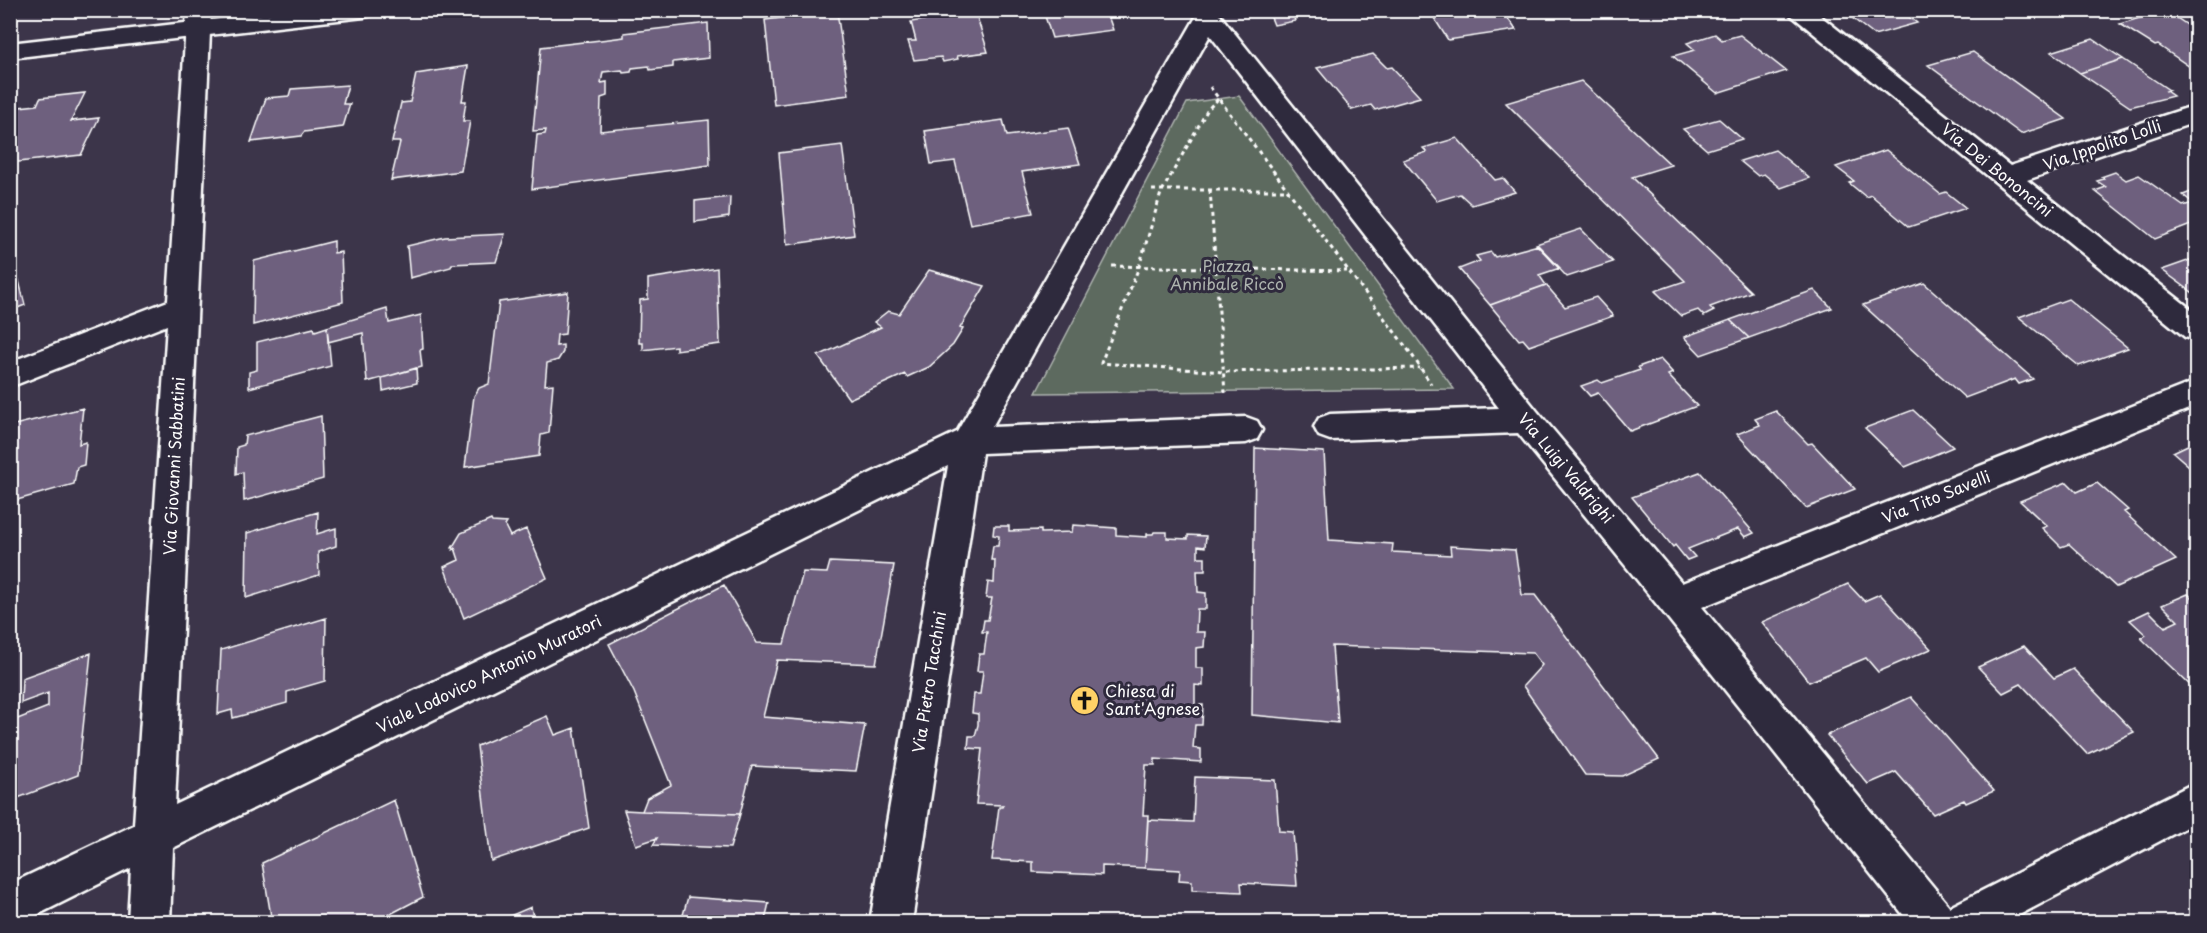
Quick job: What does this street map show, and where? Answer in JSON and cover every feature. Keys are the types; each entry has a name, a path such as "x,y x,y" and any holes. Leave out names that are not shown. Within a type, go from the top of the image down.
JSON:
{"street":[{"path":"10,51 199,20 364,10"},
{"name":"Via Dei Bononcini","path":"1797,10 2196,329"},
{"path":"968,441 1186,55 1205,14"},
{"name":"Via Luigi Valdrighi","path":"1205,14 1526,420 1676,601 1935,922"},
{"name":"Via Giovanni Sabbatini","path":"149,922 199,20"},
{"name":"Via Ippolito Lolli","path":"2007,177 2196,113"},
{"path":"10,375 183,307"},
{"name":"Via Tito Savelli","path":"1676,601 2196,393"},
{"path":"1330,427 1526,420"},
{"path":"968,441 1239,430"},
{"name":"Viale Lodovico Antonio Muratori","path":"10,906 968,441"},
{"name":"Via Pietro Tacchini","path":"891,922 968,441"},
{"path":"1964,922 2196,801"}],"path":[{"path":"1186,55 1434,389 1478,421"},
{"path":"1218,99 1208,110 1162,190 1138,267 1101,363 1223,372 1420,368"},
{"path":"1210,190 1223,372 1239,430"},
{"path":"1109,191 1286,190"},
{"path":"1067,265 1348,271"}],"green space":[{"name":"Piazza Annibale Riccò","path":"1239,96 1454,389 1036,393 1187,103"}],"building":[{"path":"1043,10 1106,10 1113,30 1052,38"},
{"path":"1268,10 1354,10 1294,18 1295,21 1274,25"},
{"path":"1429,10 1502,10 1516,30 1448,40"},
{"path":"1842,10 1900,10 1917,23 1874,35"},
{"path":"2165,10 2196,31 2196,71 2158,45 2155,46 2120,24"},
{"path":"837,11 849,95 774,105 765,20"},
{"path":"961,14 962,17 976,14 988,52 957,56 958,59 943,62 941,57 914,60 908,41 916,41 911,22"},
{"path":"708,23 709,58 673,62 673,67 650,70 649,66 632,68 631,72 623,73 622,70 603,72 601,83 607,82 607,96 601,98 600,131 709,120 710,165 532,189 537,135 545,134 546,130 533,131 541,47 624,37 624,33"},
{"path":"1715,34 1722,40 1740,35 1786,71 1717,93 1673,56 1695,50 1687,43"},
{"path":"2093,39 2123,59 2080,73 2051,52"},
{"path":"1973,52 2066,119 2021,134 1928,65"},
{"path":"1373,54 1387,68 1392,67 1420,97 1375,110 1371,105 1352,110 1317,68"},
{"path":"2123,59 2169,90 2166,91 2173,96 2130,107 2080,73"},
{"path":"468,66 462,101 466,101 463,121 470,121 461,171 391,180 400,142 392,142 401,103 410,102 416,74"},
{"path":"1581,81 1671,165 1632,177 1751,292 1710,307 1714,311 1704,316 1698,310 1681,316 1655,291 1685,281 1506,103"},
{"path":"348,85 343,104 350,104 343,127 304,132 301,136 251,142 266,98 289,96 291,89"},
{"path":"85,93 71,121 99,118 81,155 10,163 10,108 37,105 40,98"},
{"path":"1719,119 1742,139 1707,150 1683,129"},
{"path":"1003,120 1007,136 1068,128 1080,164 1022,172 1033,213 970,224 955,161 931,164 925,131"},
{"path":"1457,138 1495,180 1503,178 1515,192 1472,205 1460,194 1437,201 1403,160 1427,152 1423,148"},
{"path":"842,145 854,235 787,245 779,153"},
{"path":"1775,150 1809,178 1781,188 1764,174 1758,176 1740,161"},
{"path":"1886,150 1940,194 1946,192 1966,208 1909,227 1871,195 1866,197 1849,183 1854,181 1836,167"},
{"path":"2115,172 2126,180 2139,175 2183,206 2193,203 2183,195 2196,190 2196,223 2155,239 2095,191 2106,187 2097,181 2104,179 2101,177"},
{"path":"730,197 729,217 695,222 695,201"},
{"path":"1581,229 1613,262 1567,277 1536,244"},
{"path":"505,234 496,262 452,264 451,267 410,278 407,246 445,237"},
{"path":"334,241 334,253 341,252 343,302 253,325 254,261"},
{"path":"10,245 25,305 10,311"},
{"path":"1538,245 1560,268 1539,275 1546,285 1490,305 1459,269 1480,261 1476,256 1491,252 1495,257"},
{"path":"2196,258 2196,295 2162,270"},
{"path":"717,268 720,344 676,350 676,346 643,350 643,343 639,343 640,300 648,299 648,279"},
{"path":"929,270 985,286 960,328 963,329 953,345 929,367 907,377 905,374 849,399 818,356 881,327 874,322 888,311 899,314"},
{"path":"1924,283 2033,379 2019,384 2015,379 1965,398 1863,305"},
{"path":"1546,285 1565,307 1596,297 1613,316 1529,346 1523,339 1519,340 1490,305"},
{"path":"1814,290 1832,308 1749,338 1730,320"},
{"path":"568,292 565,334 557,335 556,346 563,345 563,352 558,360 547,363 545,385 553,384 549,433 541,435 539,456 465,467 474,396 479,388 489,384 499,302"},
{"path":"2068,299 2128,348 2079,366 2019,317"},
{"path":"387,309 389,323 421,315 422,367 367,382 363,333 328,342 327,327"},
{"path":"1730,320 1749,338 1701,355 1684,337"},
{"path":"327,327 331,366 249,388 249,372 257,370 257,342"},
{"path":"1660,359 1673,373 1668,375 1697,406 1630,431 1598,393 1590,396 1581,386 1598,380 1602,383 1640,370 1638,367"},
{"path":"416,368 417,383 383,391 382,378"},
{"path":"83,408 79,444 86,442 84,465 77,467 74,484 10,502 10,426"},
{"path":"1913,410 1953,447 1905,467 1865,428"},
{"path":"1776,411 1808,444 1812,443 1855,489 1806,508 1737,434 1760,425 1755,419"},
{"path":"321,416 323,479 244,501 243,472 236,474 237,447 244,445 245,436"},
{"path":"2196,441 2196,472 2173,452"},
{"path":"1255,448 1324,452 1329,540 1393,544 1392,552 1451,555 1450,546 1515,550 1522,595 1535,595 1659,759 1622,776 1585,775 1523,686 1542,665 1533,653 1332,646 1338,723 1252,715"},
{"path":"1700,472 1754,533 1745,537 1738,529 1688,549 1695,557 1687,560 1675,545 1673,547 1632,497"},
{"path":"2067,482 2077,492 2097,483 2128,510 2124,512 2176,560 2116,587 2069,544 2061,547 2042,528 2047,526 2020,501"},
{"path":"318,512 317,534 336,528 336,546 318,552 319,575 246,598 247,533"},
{"path":"491,520 507,523 505,526 510,536 526,529 547,578 464,618 444,567 459,560 455,548 453,550 452,548 461,533"},
{"name":"Chiesa di Sant'Agnese","path":"1073,525 1116,528 1116,535 1147,537 1147,534 1154,532 1167,532 1167,538 1188,539 1188,535 1206,536 1205,547 1198,546 1198,557 1205,557 1205,571 1197,571 1198,592 1206,593 1206,609 1197,609 1196,632 1205,632 1204,647 1196,648 1196,668 1203,668 1203,686 1195,685 1195,705 1203,705 1202,725 1195,725 1193,748 1201,749 1201,762 1155,759 1155,765 1146,765 1143,815 1148,815 1145,868 1102,866 1102,875 1033,872 1033,862 992,860 999,807 1003,805 976,804 982,749 968,748 969,736 975,736 978,725 978,714 972,713 974,694 980,694 983,671 977,671 979,654 984,654 987,632 982,632 984,620 988,620 992,598 986,598 988,582 994,583 995,560 991,560 993,546 998,546 999,536 993,535 994,526 1009,526 1009,531 1041,530 1041,533 1072,532"},
{"path":"830,562 894,565 876,664 777,660 763,717 865,725 856,771 752,766 740,814 642,811 647,798 671,785 634,692 609,644 724,585 757,643 784,644 803,572 827,573"},
{"path":"1848,584 1864,601 1880,594 1931,649 1878,672 1866,658 1809,682 1762,622"},
{"path":"2188,594 2196,602 2196,691 2141,638 2146,635 2130,620 2149,611 2165,627 2178,621 2162,605"},
{"path":"326,618 325,681 287,692 287,703 233,718 232,710 218,714 221,650"},
{"path":"2024,646 2054,678 2073,669 2134,732 2087,754 2021,684 2003,693 1978,667"},
{"path":"91,653 78,775 10,801 10,722 48,707 48,693 21,703 22,678"},
{"path":"1911,697 1994,791 1966,803 1964,800 1933,814 1896,772 1868,784 1827,735"},
{"path":"547,716 555,735 574,728 589,828 491,861 477,746"},
{"path":"1195,777 1275,780 1279,831 1293,832 1297,886 1241,883 1242,892 1192,890 1192,881 1179,880 1180,870 1145,868 1148,820 1193,822"},
{"path":"394,800 423,897 375,922 272,922 262,863"},
{"path":"624,810 740,814 730,848 653,845 657,838 636,845"},
{"path":"688,897 769,903 765,920 802,922 681,922"},
{"path":"531,907 534,922 498,922 498,921"}],"place":[{"name":"Chiesa di Sant'Agnese","path":"1084,700"}]}
